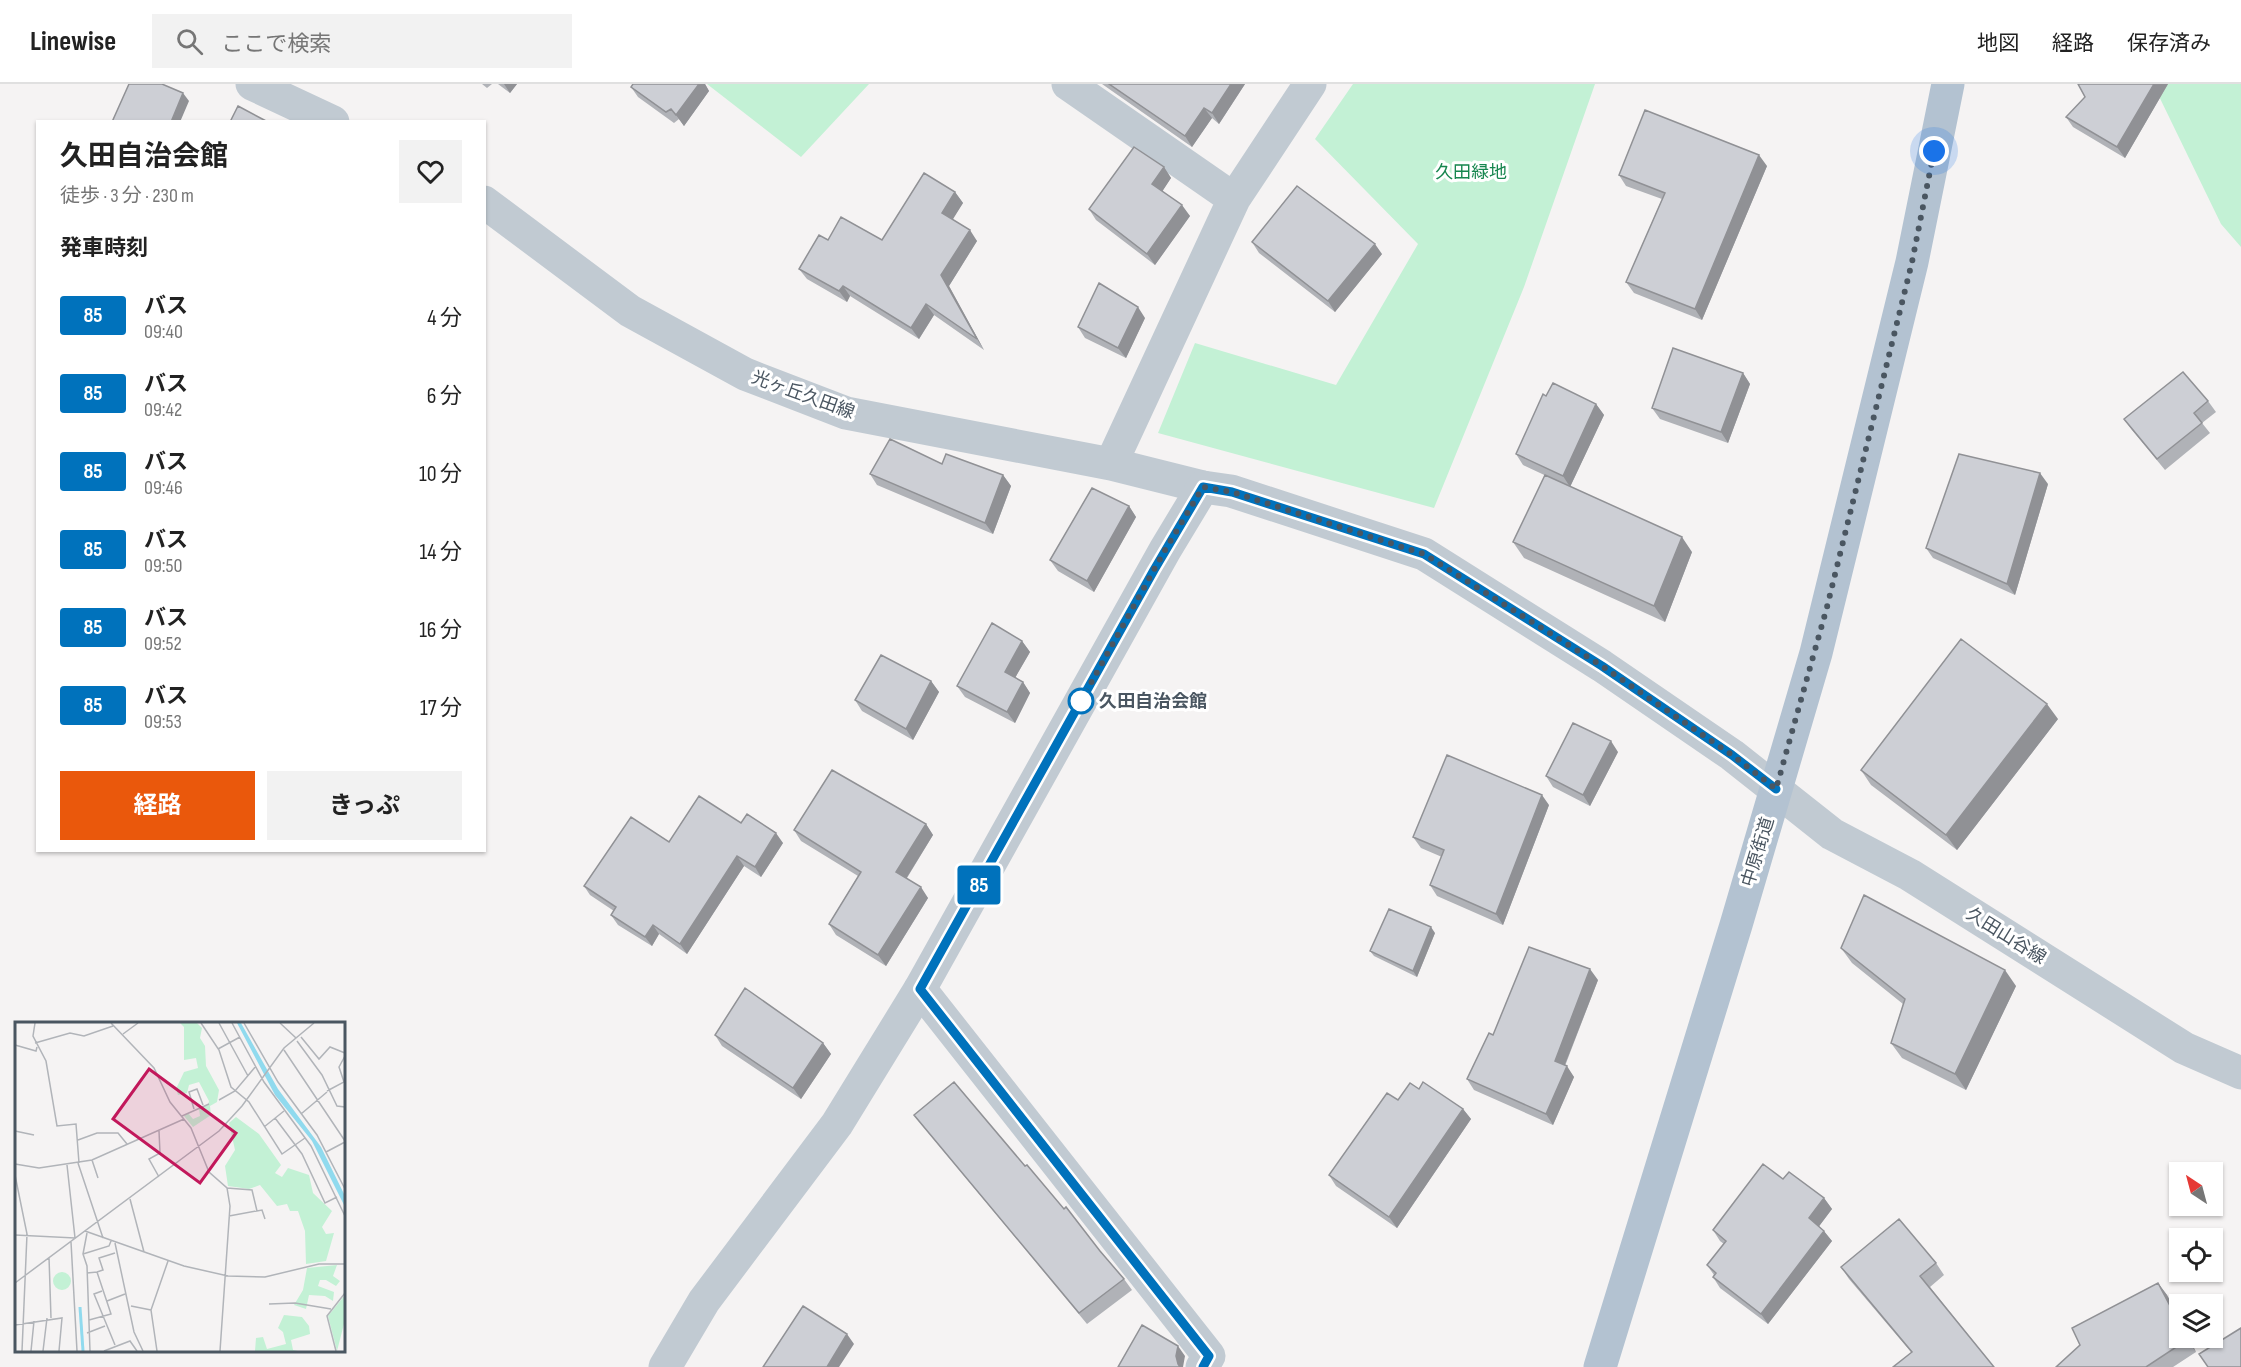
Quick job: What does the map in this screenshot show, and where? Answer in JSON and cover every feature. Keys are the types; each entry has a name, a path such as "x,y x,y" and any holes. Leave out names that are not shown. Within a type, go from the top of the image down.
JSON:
{"main road":[{"name":"中原街道","path":"1600,1367 1776,789 1815,653 1906,285 1948,84"}],"street":[{"path":"252,84 329,120"},
{"path":"1068,84 1234,199"},
{"path":"1111,464 1234,199 1310,84"},
{"name":"光ヶ丘久田線","path":"486,203 630,311 745,374 846,413 1111,464 1203,487"},
{"path":"665,1367 704,1301 837,1124 920,989 1154,570 1203,487"},
{"name":"久田山谷線","path":"1203,487 1232,492 1424,554 1602,666 1732,755 1832,834 1910,875 2184,1048 2241,1073"},
{"path":"920,989 1209,1356 1203,1367"}],"green space":[{"path":"707,84 869,84 801,157"},
{"name":"久田緑地","path":"1353,84 1595,84 1524,287 1434,508 1158,433 1195,343 1336,385 1418,244 1315,139"},
{"path":"2153,84 2241,84 2241,247 2221,224"}],"building":[{"path":"129,84 162,84 183,93 172,120 113,120"},
{"path":"633,84 699,84 676,115 671,109 666,112 631,87"},
{"path":"1109,84 1231,84 1212,113 1204,108 1185,136"},
{"path":"2078,84 2154,84 2117,147 2066,117 2085,97"},
{"path":"238,106 264,120 231,120"},
{"path":"1645,110 1759,155 1695,309 1626,282 1665,193 1619,175"},
{"path":"1134,147 1164,167 1152,184 1182,205 1147,254 1089,209"},
{"path":"924,173 955,192 942,213 970,230 941,275 977,339 926,304 911,328 843,286 839,291 799,269 819,235 828,240 841,217 882,240"},
{"path":"1297,186 1375,244 1328,301 1252,242"},
{"path":"1099,283 1138,307 1118,348 1078,327"},
{"path":"1673,348 1743,373 1721,432 1652,408"},
{"path":"2183,372 2208,401 2194,413 2202,423 2157,459 2124,419"},
{"path":"1553,383 1596,404 1563,476 1516,454 1543,394 1546,396"},
{"path":"890,439 942,464 946,454 1003,475 985,523 870,474"},
{"path":"1959,454 2040,473 2007,584 1926,548"},
{"path":"1545,475 1682,537 1654,606 1513,542"},
{"path":"1092,488 1129,506 1087,581 1050,560"},
{"path":"992,623 1022,641 1005,672 1023,682 1007,712 957,686"},
{"path":"1961,639 2047,704 1946,835 1861,770"},
{"path":"881,655 931,681 906,729 855,700"},
{"path":"1573,723 1611,741 1583,795 1546,776"},
{"path":"1447,755 1542,795 1496,914 1430,885 1444,850 1413,837"},
{"path":"832,770 926,824 896,872 921,887 878,955 829,924 861,872 794,830"},
{"path":"699,796 741,823 747,814 776,833 755,867 737,856 680,944 653,925 645,937 611,915 616,907 584,886 631,817 669,842"},
{"path":"1864,895 2005,970 1955,1074 1891,1043 1905,999 1841,948"},
{"path":"1389,909 1431,927 1413,971 1370,951"},
{"path":"1529,947 1590,969 1555,1061 1567,1066 1546,1114 1467,1079 1489,1033 1493,1035"},
{"path":"745,988 823,1043 793,1088 715,1035"},
{"path":"954,1082 1025,1166 1027,1165 1064,1209 1066,1207 1124,1279 1079,1313 914,1115"},
{"path":"1423,1082 1463,1109 1389,1217 1329,1175 1387,1093 1398,1100 1410,1083 1419,1089"},
{"path":"1763,1164 1783,1179 1789,1172 1824,1198 1809,1218 1824,1231 1761,1314 1713,1277 1716,1273 1707,1265 1726,1241 1713,1230"},
{"path":"1899,1219 1936,1263 1920,1276 1994,1367 1893,1367 1912,1352 1841,1267"},
{"path":"2158,1283 2169,1304 2169,1348 2175,1348 2146,1367 2056,1367 2080,1345 2072,1328"},
{"path":"803,1306 847,1334 827,1367 763,1367"},
{"path":"1142,1325 1178,1346 1176,1356 1180,1367 1118,1367"},
{"path":"2241,1328 2241,1367 2208,1367 2199,1354 2209,1348 2223,1348 2223,1339"}],"bus line":[{"name":"85","path":"1203,1367 1209,1356 920,989 1154,570 1203,487 1232,492 1424,554 1602,666 1732,755 1776,789"}],"place":[{"name":"久田自治会館","path":"1081,701"}],"route":[{"path":"1081,701 1165,550 1203,487 1232,492 1424,554 1602,666 1732,755 1776,789 1827,607 1912,262 1934,151"}]}
